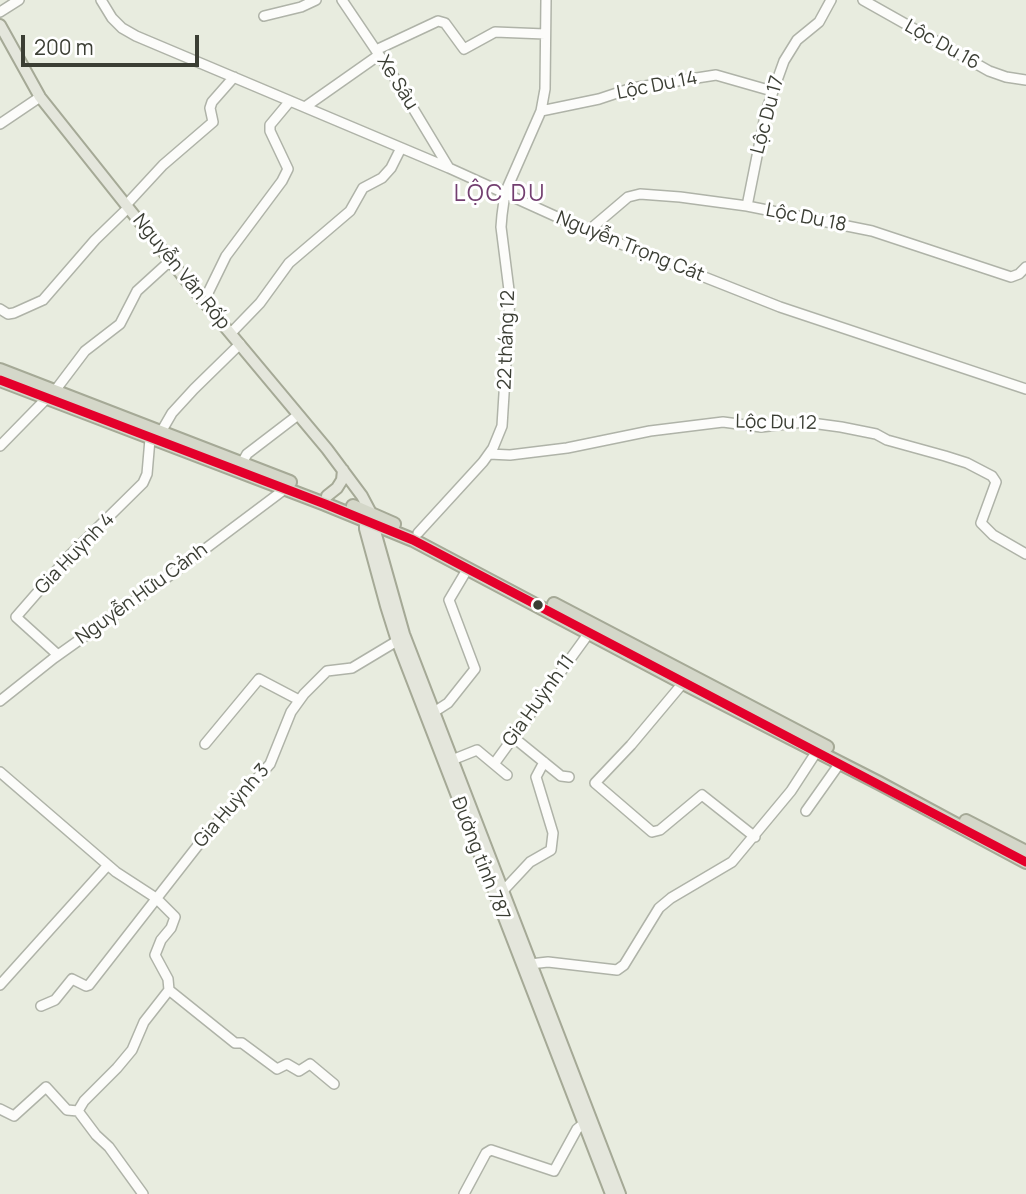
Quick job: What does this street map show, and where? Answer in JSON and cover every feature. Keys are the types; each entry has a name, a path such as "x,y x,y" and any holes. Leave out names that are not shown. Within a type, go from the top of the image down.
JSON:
{"highway":[{"path":"0,370 50,395"},
{"path":"0,380 50,395 156,435 285,489 416,537 1026,852"},
{"path":"156,435 242,463 327,496 370,519"},
{"path":"416,537 468,568 683,683 819,747 840,763 1026,863"}],"main road":[{"name":"Nguyễn Văn Rốp","path":"0,25 40,97 343,470 370,507 370,519"},
{"path":"327,496 342,480 343,470"},
{"name":"Đường tỉnh 787","path":"370,519 372,554 397,641 611,1194"},
{"name":"Đường tỉnh 787","path":"370,519 397,613 620,1194"}],"street":[{"path":"0,12 19,0"},
{"name":"Nguyễn Trọng Cát","path":"101,0 112,18 122,27 588,231 780,307 1026,389"},
{"path":"264,16 302,7 316,0"},
{"name":"Xe Sâu","path":"342,0 378,52 449,168"},
{"name":"22 tháng 12","path":"416,537 489,454 502,426 510,298 501,227 505,193 541,111 545,89 547,0"},
{"name":"Lộc Du 17","path":"747,206 766,111 784,61 797,40 819,22 831,0"},
{"name":"Lộc Du 16","path":"863,0 989,71 1026,80"},
{"path":"305,107 378,52 438,21 445,23 464,49 495,32 545,34"},
{"name":"Lộc Du 14","path":"541,111 599,99 632,88 716,75 772,91"},
{"path":"0,309 14,313 43,300 163,165 213,122 210,108 212,102 234,77"},
{"path":"0,124 40,97"},
{"path":"204,301 226,256 288,169 270,131 270,125 290,101"},
{"path":"231,333 260,303 289,264 350,211 363,188 382,178 391,168 401,148"},
{"name":"Lộc Du 18","path":"588,231 620,201 640,194 747,206 872,231 1011,277 1026,267"},
{"path":"0,446 50,395 85,351 120,324 137,291 171,260"},
{"path":"156,435 194,389 240,344"},
{"path":"242,463 247,454 298,415"},
{"name":"Lộc Du 12","path":"489,454 510,456 567,448 650,431 723,422 761,427 804,422 841,427 876,434 887,440 967,463 992,476 996,482 981,523 993,535 1026,554"},
{"name":"Gia Huỳnh 4","path":"58,655 16,617 70,555 143,483 156,435"},
{"name":"Nguyễn Hữu Cảnh","path":"0,701 58,655 285,489"},
{"path":"434,712 448,703 475,669 449,600 468,568"},
{"name":"Gia Huỳnh 11","path":"452,760 477,750 494,764 589,633"},
{"name":"Gia Huỳnh 3","path":"41,1006 55,1000 72,979 88,987 206,835 270,764 299,700 327,671 352,668 397,641"},
{"path":"205,744 259,679 299,700"},
{"path":"683,683 632,745 595,783 652,832 660,830 702,795 755,837"},
{"path":"513,737 561,776 569,777"},
{"path":"530,964 548,962 617,970 624,965 660,908 671,898 732,862 755,837 791,790 819,747"},
{"path":"502,892 530,862 551,850 553,833 536,777 544,762"},
{"path":"806,811 840,763"},
{"path":"494,764 507,775"},
{"path":"0,772 108,865 156,898 175,917 155,956 168,979 169,990 144,1023 132,1050 84,1101 78,1111"},
{"path":"0,985 108,865"},
{"path":"169,990 234,1043 243,1043 277,1069 287,1064 299,1071 310,1064 334,1084"},
{"path":"0,1108 14,1116 46,1087 66,1110 78,1111 109,1147 143,1194"},
{"path":"467,1189 486,1153 491,1150 554,1171 577,1129 583,1124"}],"transit line":[{"path":"0,380 413,540 1026,862"}],"district":[{"name":"LỘC DU","path":"500,195"}]}
